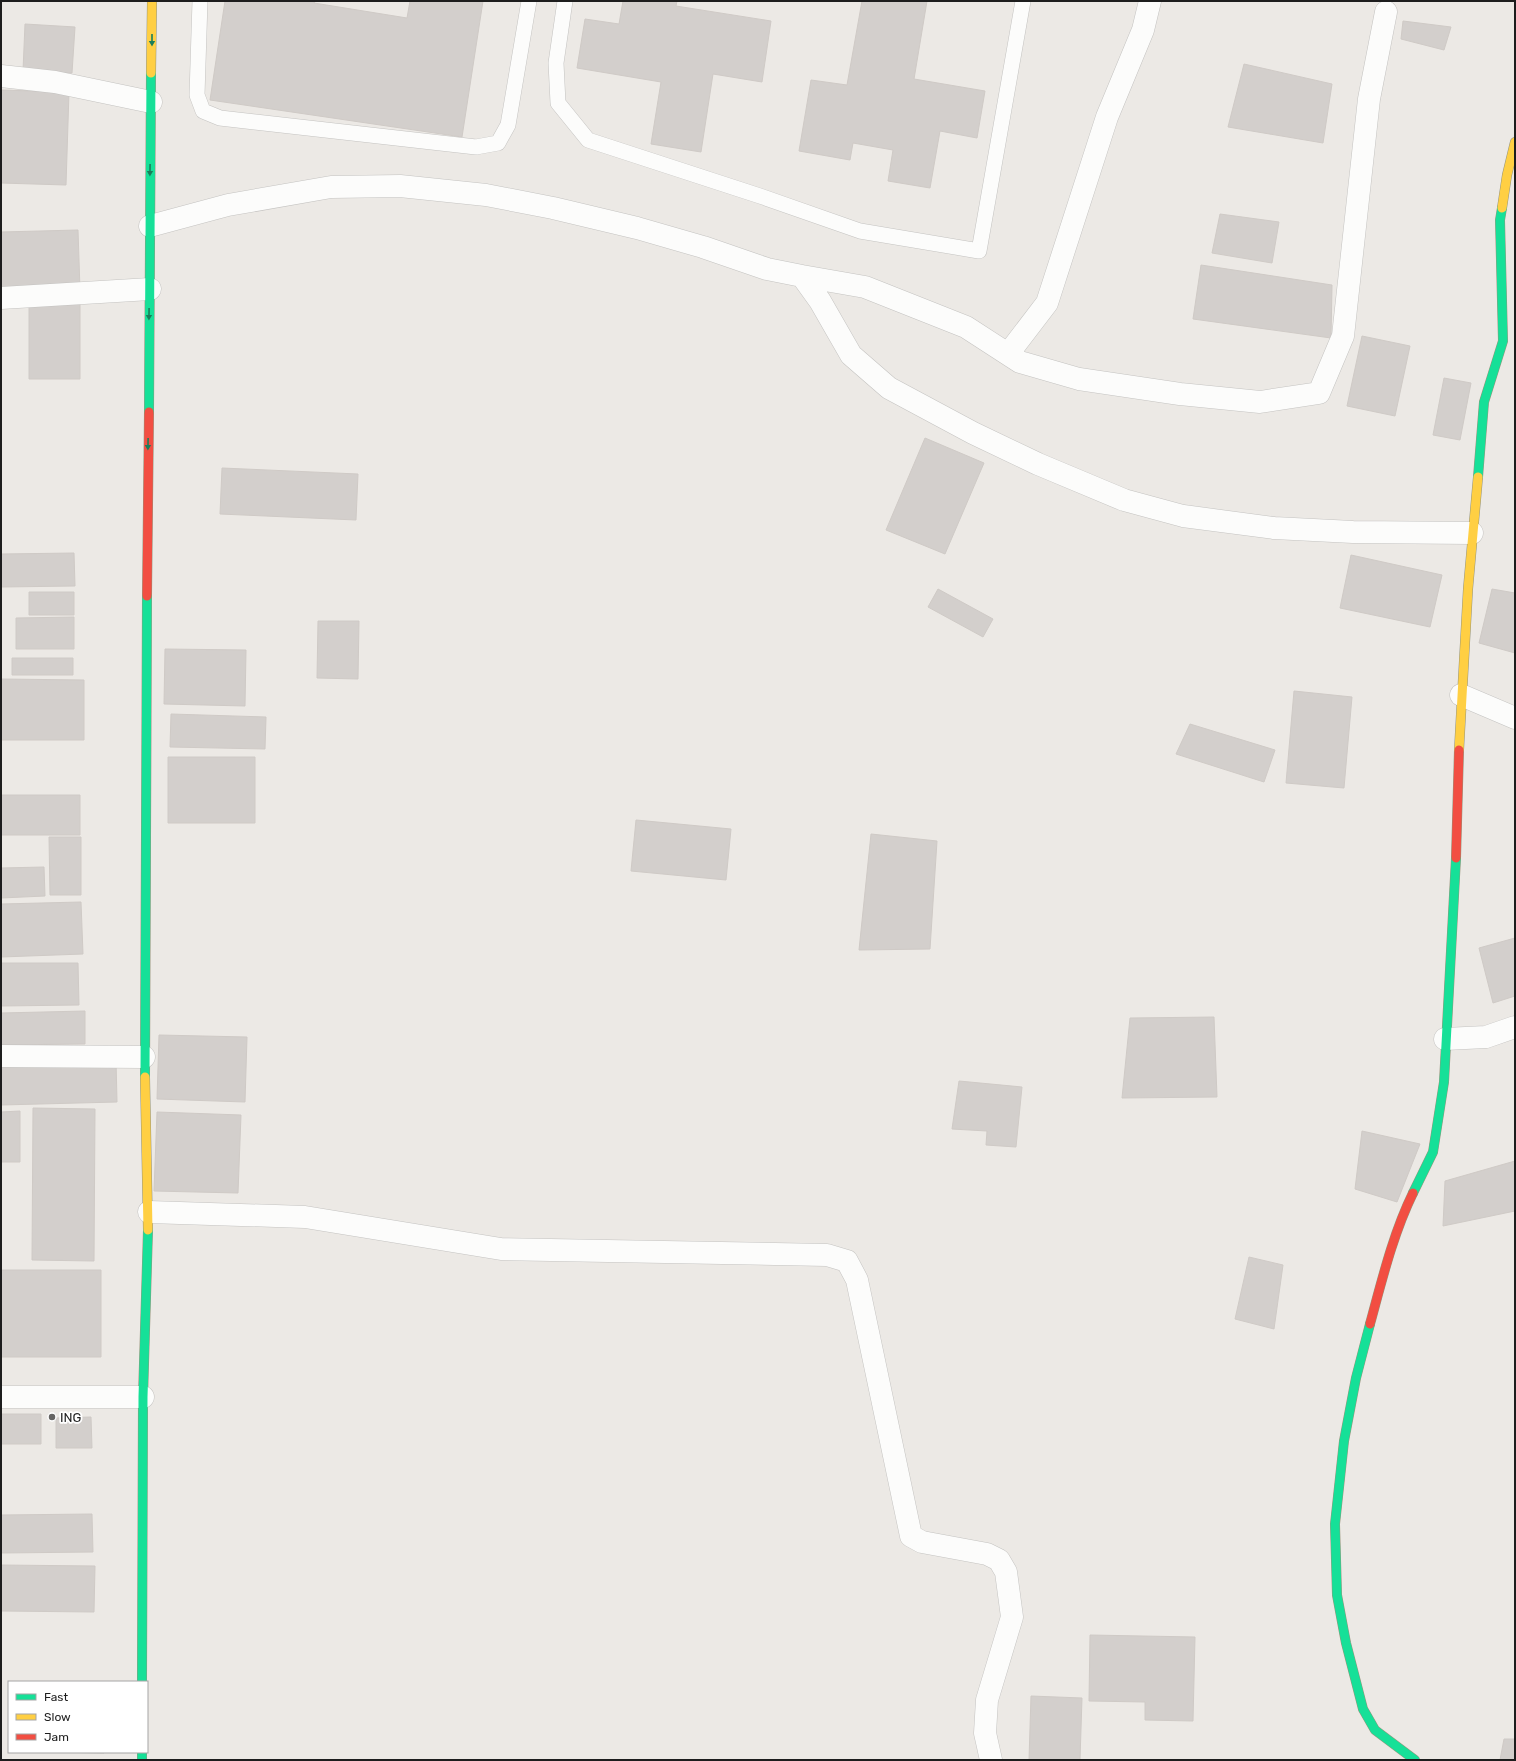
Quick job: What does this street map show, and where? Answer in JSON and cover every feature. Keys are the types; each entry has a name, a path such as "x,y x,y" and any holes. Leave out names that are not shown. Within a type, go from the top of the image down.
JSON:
{"street":[{"path":"142,1681 143,1397 149,1212 144,1057 152,1"},
{"path":"1008,354 1047,303 1107,117 1144,30 1150,1"},
{"path":"150,226 228,205 331,187 400,186 486,195 553,208 636,228 704,247 767,269 865,287 966,327 1020,362 1079,379 1180,394 1260,402 1319,393 1343,336 1354,247 1368,107 1386,12"},
{"path":"1,76 55,82 151,102"},
{"path":"1415,1760 1375,1730 1363,1709 1346,1643 1337,1595 1335,1524 1344,1441 1356,1378 1380,1286 1403,1213 1433,1152 1444,1082 1445,1039 1456,871 1457,783 1461,695 1472,533 1484,402 1503,340 1500,220 1507,175 1515,142"},
{"path":"802,276 820,301 851,354 889,388 1038,464 1124,500 1183,516 1274,528 1353,532 1472,533"},
{"path":"1,298 150,289"},
{"path":"1461,695 1515,718"},
{"path":"1445,1039 1486,1037 1515,1027"},
{"path":"1,1056 144,1057"},
{"path":"149,1212 305,1217 501,1249 827,1255 847,1260 857,1280 911,1536 922,1542 987,1554 999,1560 1006,1572 1012,1617 987,1700 985,1733 991,1760"},
{"path":"1,1397 143,1397"}],"lane":[{"path":"200,1 197,95 203,111 220,118 476,147 498,142 508,125 529,1"},
{"path":"566,1 556,63 558,103 588,140 760,196 860,231 979,251 1023,1"}],"building":[{"path":"225,1 315,1 314,3 407,18 410,1 483,1 462,137 210,100"},
{"path":"623,1 677,1 676,6 771,21 762,82 713,74 701,152 651,144 661,82 577,68 585,19 619,24"},
{"path":"862,1 927,1 914,79 985,91 977,138 940,131 930,188 888,181 893,150 853,143 850,160 799,151 811,80 847,85"},
{"path":"1403,21 1451,27 1444,50 1401,39"},
{"path":"25,24 75,27 72,73 23,71"},
{"path":"1244,64 1332,84 1323,143 1228,127"},
{"path":"1,90 69,92 66,185 1,183"},
{"path":"1220,214 1279,222 1272,263 1212,253"},
{"path":"78,230 80,290 1,294 1,232"},
{"path":"1201,265 1332,285 1331,338 1193,319"},
{"path":"80,302 80,379 29,379 29,303"},
{"path":"1362,336 1410,346 1395,416 1347,406"},
{"path":"1444,378 1471,383 1460,440 1433,435"},
{"path":"925,438 984,463 945,554 886,530"},
{"path":"222,468 358,474 356,520 220,514"},
{"path":"74,553 75,586 1,587 1,554"},
{"path":"1351,555 1442,575 1430,627 1340,608"},
{"path":"938,589 993,619 983,637 928,607"},
{"path":"1492,589 1515,593 1515,653 1479,643"},
{"path":"29,592 74,592 74,615 29,615"},
{"path":"74,617 74,649 16,649 16,618"},
{"path":"318,621 359,621 358,679 317,678"},
{"path":"165,649 246,650 245,706 164,704"},
{"path":"12,658 73,658 73,675 12,675"},
{"path":"1,679 84,680 84,740 1,740"},
{"path":"1294,691 1352,697 1344,788 1286,783"},
{"path":"171,714 266,717 265,749 170,747"},
{"path":"1190,724 1275,750 1264,782 1176,754"},
{"path":"168,757 255,757 255,823 168,823"},
{"path":"1,795 80,795 80,835 1,835"},
{"path":"636,820 731,829 726,880 631,871"},
{"path":"871,834 937,841 930,949 859,950"},
{"path":"49,837 81,837 81,895 50,895"},
{"path":"44,867 45,896 1,898 1,868"},
{"path":"81,902 83,954 1,957 1,904"},
{"path":"1515,938 1515,996 1493,1003 1479,948"},
{"path":"1,963 78,963 79,1005 1,1006"},
{"path":"85,1011 85,1044 1,1045 1,1013"},
{"path":"1214,1017 1217,1097 1122,1098 1130,1018"},
{"path":"159,1035 247,1037 245,1102 157,1099"},
{"path":"116,1060 117,1102 1,1105 1,1063"},
{"path":"959,1081 1022,1087 1016,1147 986,1145 987,1131 952,1129"},
{"path":"33,1108 95,1109 94,1261 32,1260"},
{"path":"20,1111 20,1162 1,1162 1,1112"},
{"path":"157,1112 241,1115 238,1193 154,1191"},
{"path":"1362,1131 1420,1144 1397,1202 1355,1189"},
{"path":"1515,1161 1515,1211 1443,1226 1445,1181"},
{"path":"1249,1257 1283,1265 1274,1329 1235,1319"},
{"path":"1,1270 101,1270 101,1357 1,1357"},
{"path":"1,1414 41,1414 41,1444 1,1444"},
{"path":"91,1417 92,1448 56,1448 56,1418"},
{"path":"92,1514 93,1552 1,1553 1,1515"},
{"path":"1,1565 95,1566 94,1612 1,1611"},
{"path":"1090,1635 1195,1637 1193,1721 1145,1720 1145,1702 1089,1701"},
{"path":"1031,1696 1082,1698 1080,1760 1029,1760"},
{"path":"1504,1739 1515,1739 1515,1760 1500,1760"}],"traffic: fast":[{"path":"149,412 151,73"},
{"path":"1478,477 1484,402 1503,341 1500,220 1502,208"},
{"path":"145,1077 147,596"},
{"path":"1413,1193 1433,1152 1444,1082 1456,858"},
{"path":"142,1681 143,1397 148,1230"},
{"path":"1370,1324 1356,1378 1344,1441 1335,1524 1337,1595 1346,1643 1363,1709 1375,1730 1415,1760"},
{"path":"142,1753 142,1760"}],"traffic: slow":[{"path":"151,73 152,1"},
{"path":"1502,208 1507,175 1515,142"},
{"path":"1459,750 1468,589 1478,477"},
{"path":"145,1077 148,1230"}],"traffic: jam":[{"path":"147,596 149,412"},
{"path":"1456,858 1459,750"},
{"path":"1370,1324 1394,1241 1413,1193"}],"place":[{"name":"ING","path":"52,1417"}]}
